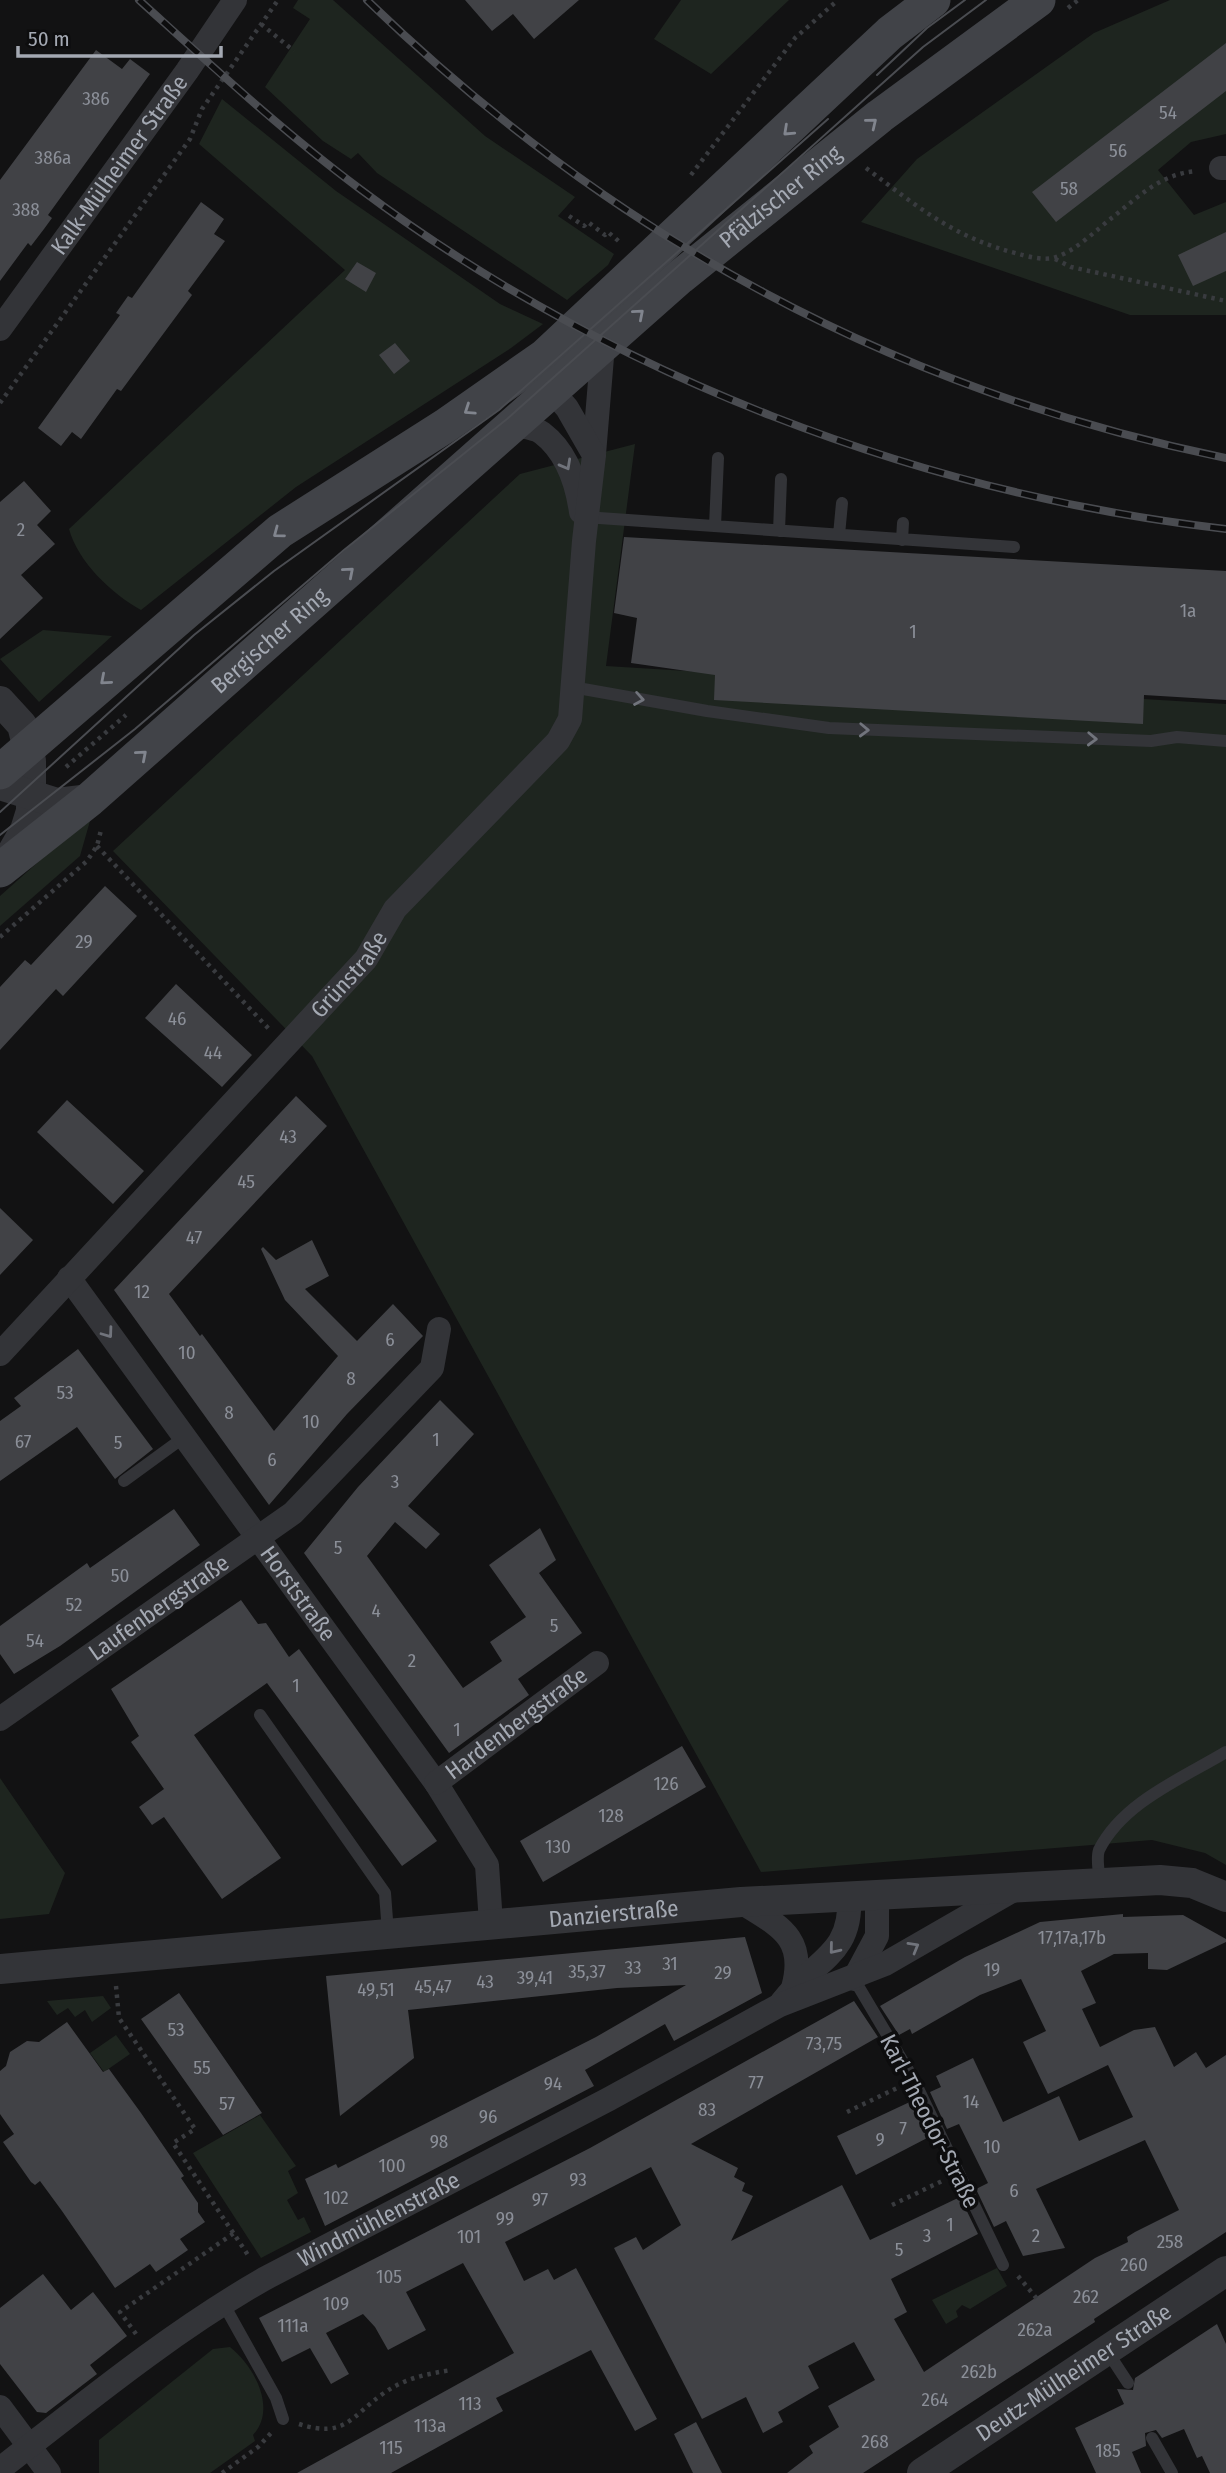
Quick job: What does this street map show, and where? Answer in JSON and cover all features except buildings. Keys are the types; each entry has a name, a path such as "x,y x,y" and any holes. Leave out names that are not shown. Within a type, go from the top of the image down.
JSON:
{"main road":[{"name":"Pfälzischer Ring","path":"517,378 545,356 707,208 890,33 933,0"},
{"name":"Pfälzischer Ring","path":"534,408 680,277 880,116 1038,0"},
{"path":"0,772 280,531 517,378"},
{"name":"Bergischer Ring","path":"2,868 90,799 534,408"}],"street":[{"name":"Kalk-Mülheimer Straße","path":"0,329 187,71 234,0"},
{"name":"Grünstraße","path":"0,1354 366,959 395,909 558,741 570,719 585,525 603,345"},
{"name":"Grünstraße","path":"517,378 533,381 534,408 541,432 563,458 577,485 585,525"},
{"path":"534,408 584,433 594,455"},
{"path":"0,701 37,739 32,796 25,830 2,868"},
{"path":"0,785 57,803 90,799"},
{"name":"Horststraße","path":"69,1278 256,1540 436,1783 487,1866 491,1923"},
{"name":"Laufenbergstraße","path":"0,1719 293,1513 432,1368 439,1329"},
{"name":"Hardenbergstraße","path":"436,1783 597,1663"},
{"name":"Danzierstraße","path":"0,1969 741,1902 1160,1880 1192,1883 1226,1897"},
{"name":"Windmühlenstraße","path":"786,1997 854,1979 1021,1886"},
{"path":"854,1979 877,1936 863,1895"},
{"name":"Windmühlenstraße","path":"0,2469 223,2303 609,2099 786,1997 826,1959 845,1936 863,1895"},
{"path":"741,1902 778,1925 792,1944 799,1965 786,1997"},
{"name":"Deutz-Mülheimer Straße","path":"922,2473 1226,2271"},
{"path":"0,2407 49,2473"}],"lane":[{"path":"715,526 718,458"},
{"path":"779,531 781,479"},
{"path":"839,535 842,503"},
{"path":"902,540 903,523"},
{"path":"585,525 715,526 1014,548"},
{"path":"572,687 829,729 1151,741 1177,737 1226,741"},
{"path":"124,1481 183,1438"},
{"path":"260,1715 385,1893 388,1933"},
{"path":"1100,1882 1098,1852 1120,1823 1152,1795 1226,1752"},
{"name":"Karl-Theodor-Straße","path":"854,1979 914,2080 1003,2266"},
{"path":"223,2303 276,2398 283,2419"},
{"path":"1107,2350 1128,2383"},
{"path":"1152,2438 1172,2473"}],"path":[{"path":"0,403 190,139 202,110 278,0"},
{"path":"686,186 696,165 795,38 838,0"},
{"path":"261,24 294,51"},
{"path":"861,164 952,231 994,247 1031,257 1055,258 1071,267 1226,301"},
{"path":"1055,258 1077,245 1157,181 1181,172 1224,168"},
{"path":"569,216 584,226 587,222 605,235 608,232 625,247"},
{"path":"66,768 126,715"},
{"path":"0,937 87,861 97,846 105,818 66,768 37,739"},
{"path":"97,846 285,1046"},
{"path":"114,1958 119,2018 195,2129 173,2143 264,2279"},
{"path":"847,2112 914,2080"},
{"path":"892,2205 958,2173"},
{"path":"151,2355 120,2312 234,2233"},
{"path":"1003,2266 1022,2280 1038,2300"},
{"path":"283,2419 322,2431 355,2420 384,2393 417,2375 451,2370"},
{"path":"222,2473 258,2447"}],"shaded area":[{"path":"298,0 333,0 485,136 575,197 558,216 614,254 608,265 567,300 377,173 358,153 351,159 323,141 265,87 310,19 293,8"},
{"path":"681,0 789,0 711,74 654,39"},
{"path":"1170,0 1226,0 1226,134 1191,142 1158,170 1194,215 1226,202 1226,315 1130,315 861,222 917,159 1094,33"},
{"path":"222,99 336,191 500,304 543,324 511,348 296,487 141,610 108,586 88,565 69,529 345,270 199,144"},
{"path":"635,444 606,666 1226,704 1226,1865 1205,1853 1152,1840 761,1872 312,1056 113,851 520,474"},
{"path":"43,630 112,636 39,702 0,659"},
{"path":"92,814 80,856 0,926 0,896"},
{"path":"0,1778 65,1873 49,1914 0,1919"},
{"path":"103,1996 111,2008 92,2022 85,2010 75,2017 68,2008 57,2015 47,2001"},
{"path":"116,2035 130,2054 104,2072 90,2053"},
{"path":"260,2115 296,2166 288,2171 298,2193 287,2200 298,2220 304,2217 311,2232 261,2258 193,2153"},
{"path":"997,2268 1007,2286 970,2309 962,2305 956,2311 958,2317 946,2324 932,2300"},
{"path":"230,2347 248,2366 260,2389 263,2413 260,2425 253,2435 255,2441 210,2473 99,2473 99,2440 213,2349"}],"tram line":[{"path":"877,75 927,28 965,0"},
{"path":"0,835 135,729 344,550 507,419 923,47 986,0"},
{"path":"0,812 194,635 274,571 499,410 828,119"}],"railway":[{"path":"139,0 275,121 360,189 456,256 557,316 662,369 771,416 882,455 996,487 1111,512 1226,529"},
{"path":"367,0 460,85 557,162 658,231 763,292 872,345 986,391 1103,428 1226,458"}]}
